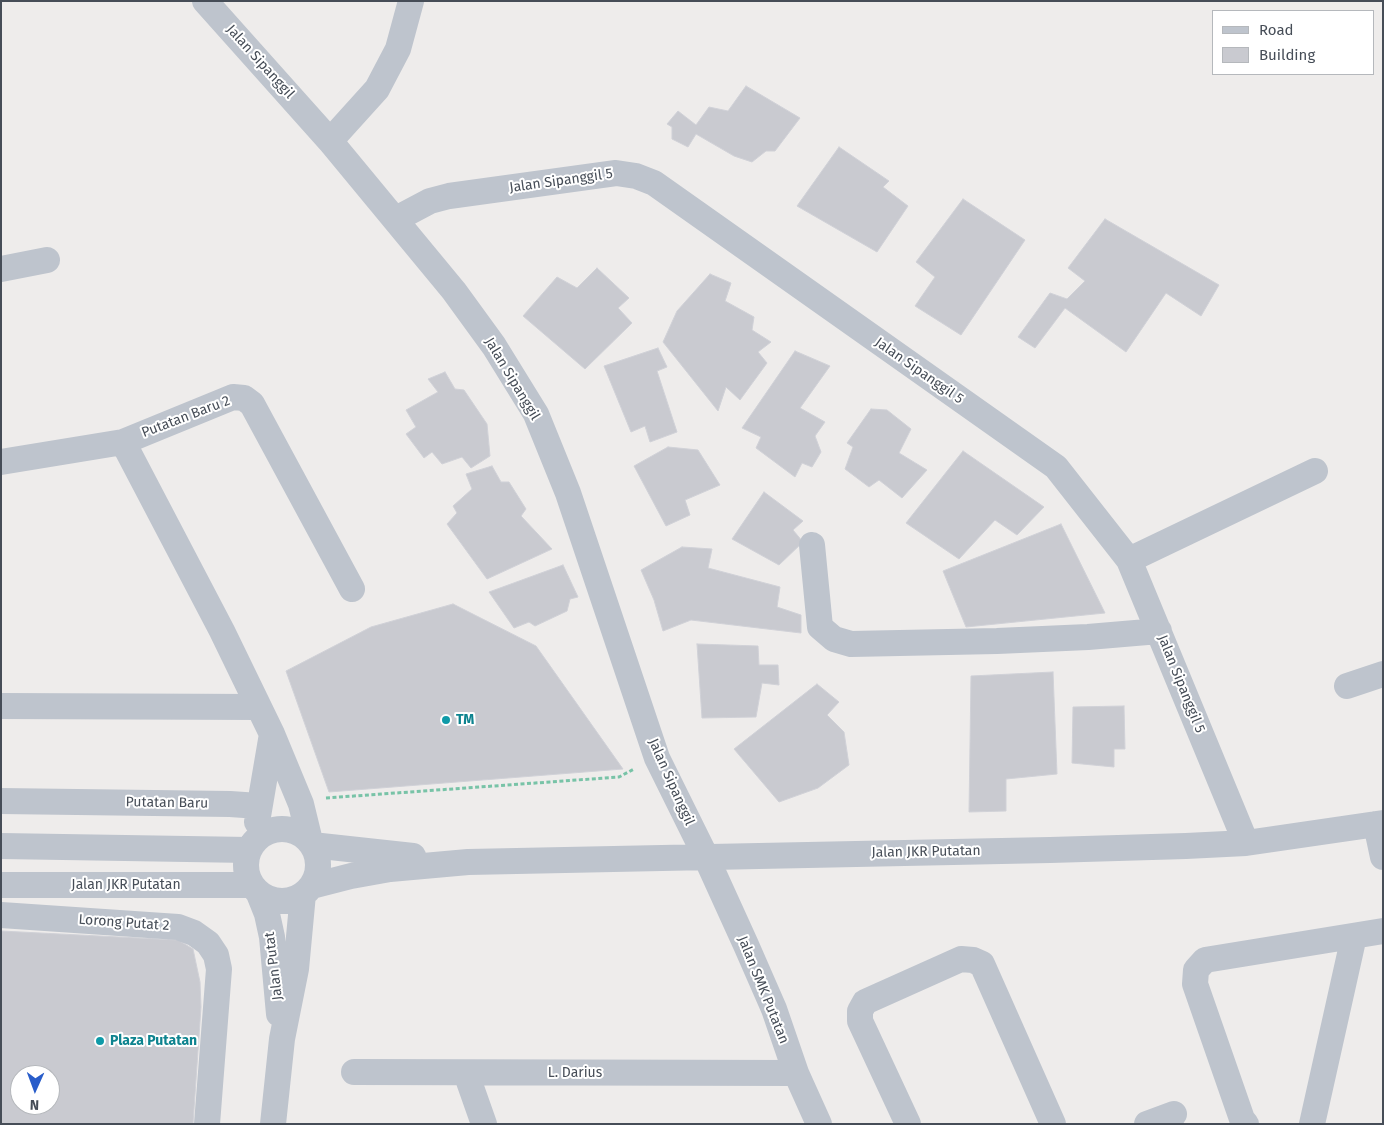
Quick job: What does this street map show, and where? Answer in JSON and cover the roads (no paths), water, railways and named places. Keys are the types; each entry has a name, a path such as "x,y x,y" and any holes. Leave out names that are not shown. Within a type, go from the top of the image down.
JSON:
{"street":[{"name":"Jalan Sipanggil","path":"205,1 330,141 454,291 494,346 536,414 568,493 657,758 706,856"},
{"path":"330,141 377,89 398,49 412,1"},
{"name":"Jalan Sipanggil 5","path":"396,219 430,201 449,196 616,173 636,176 654,184 1056,467 1129,560 1246,843"},
{"path":"1,269 47,260"},
{"name":"Putatan Baru 2","path":"1,462 123,442 233,397 244,398 252,404 352,589"},
{"path":"123,442 222,630 272,734 301,804 318,865 317,876 307,890"},
{"path":"1129,560 1315,471"},
{"path":"812,545 820,627 834,639 851,644 1060,638 1159,630"},
{"path":"1347,686 1383,674"},
{"path":"1,706 258,707"},
{"path":"255,889 246,873 245,861 252,845 272,734"},
{"name":"Putatan Baru","path":"1,801 259,806"},
{"path":"1379,823 1383,857"},
{"name":"Jalan JKR Putatan","path":"1,885 255,889 269,899 281,901 292,900 307,890 352,876 390,869 468,862 1050,850 1246,843 1379,823"},
{"name":"Jalan JKR Putatan","path":"1,846 252,845 265,833 277,829 289,830 300,834 311,843 468,862"},
{"name":"Jalan SMK Putatan","path":"706,856 774,1009 796,1073 819,1124"},
{"name":"Jalan Putat","path":"255,889 267,914 272,937 282,1039"},
{"name":"Jalan Putat","path":"273,1124 282,1039 296,969 307,890"},
{"name":"Lorong Putat 2","path":"1,915 178,927 194,933 208,943 216,955 219,969 207,1124"},
{"path":"1246,1124 1242,1119 1195,984 1196,970 1205,960 1383,931"},
{"path":"1312,1124 1354,936"},
{"path":"908,1124 860,1021 860,1011 865,1002 960,960 973,960 982,964 1053,1124"},
{"name":"L. Darius","path":"354,1072 796,1073"},
{"path":"466,1073 484,1124"},
{"path":"1147,1124 1174,1114"}],"place":[{"name":"TM","path":"446,720"},
{"name":"Plaza Putatan","path":"100,1041"}]}
